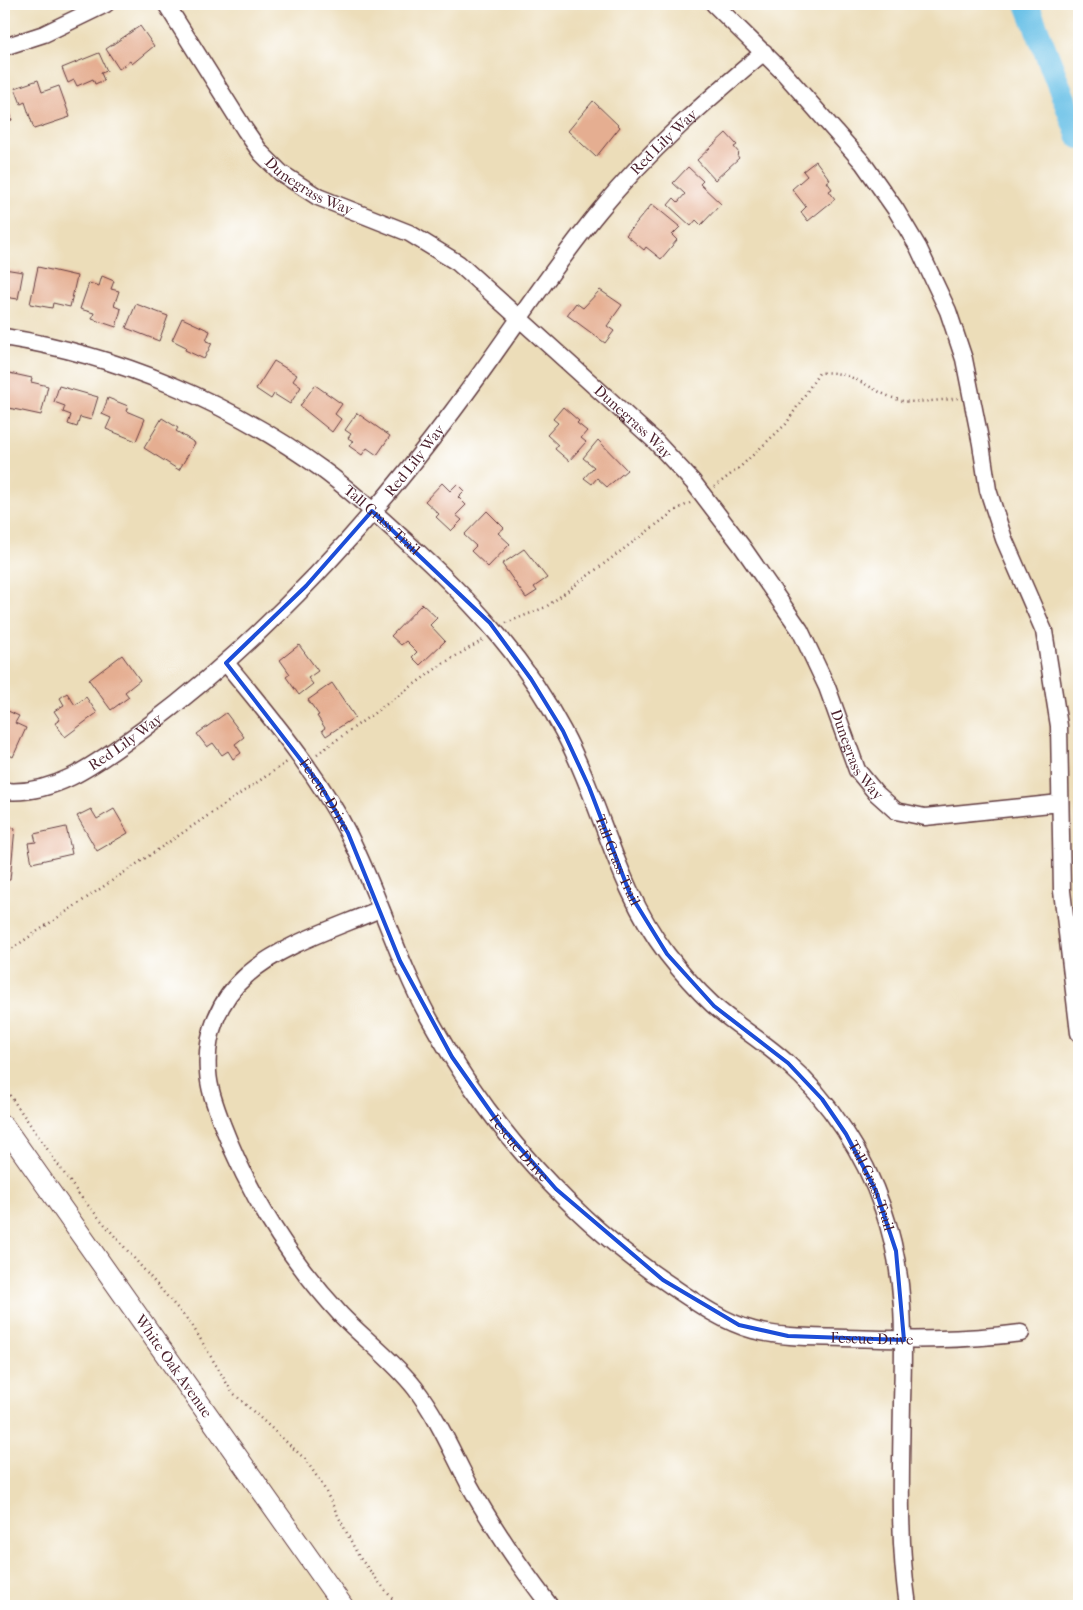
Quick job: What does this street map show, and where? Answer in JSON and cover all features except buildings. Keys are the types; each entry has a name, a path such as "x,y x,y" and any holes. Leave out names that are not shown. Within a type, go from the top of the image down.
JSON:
{"street":[{"path":"4,47 44,34 106,4"},
{"name":"Dunegrass Way","path":"166,4 244,130 261,153 281,173 318,197 392,225 440,251 464,269 520,318 654,440 703,496 741,545 800,630 827,687 858,770 876,793 896,811 925,817 1060,803"},
{"path":"714,4 764,52 846,142 896,210 918,247 948,311 964,359 988,490 1004,539 1044,631 1059,726 1062,891 1079,1032"},
{"name":"Red Lily Way","path":"4,790 44,788 63,782 82,772 163,714 226,663 306,586 372,511 453,411 574,241 621,185 683,122 764,52"},
{"name":"Tall Grass Trail","path":"4,336 68,350 123,367 215,406 298,453 372,511 440,573 496,631 531,678 563,731 589,787 620,874 653,935 684,976 714,1006 769,1048 806,1082 836,1117 857,1151 876,1191 896,1251 903,1299 901,1523 908,1606"},
{"name":"Fescue Drive","path":"226,663 302,758 348,833 370,880 400,960 430,1019 474,1090 505,1132 556,1190 626,1252 695,1302 720,1316 755,1330 788,1336 904,1340 970,1338 1021,1333"},
{"path":"380,909 277,954 255,968 238,983 225,1000 212,1029 207,1062 211,1092 231,1147 262,1208 277,1232 324,1296 364,1338 403,1374 424,1400 443,1430 470,1485 502,1539 550,1606"},
{"name":"White Oak Avenue","path":"4,1126 344,1606"}],"path":[{"path":"4,954 302,758 360,725 444,662 496,631 509,621 526,617 546,607 676,510 703,496 739,468 786,424 819,373 835,371 868,384 889,396 905,401 951,400 971,395"},
{"path":"4,1087 80,1196 192,1324 232,1392 305,1459 322,1484 359,1557 398,1606"}],"highlighted area":[{"path":"372,511 490,623 531,679 563,731 589,787 630,894 667,954 714,1006 788,1063 822,1099 846,1134 876,1191 896,1251 904,1340 788,1336 739,1325 663,1280 556,1189 500,1125 452,1057 400,961 348,833 321,786 226,663 306,586"}],"waterway":[{"path":"1027,4 1079,137"}]}
